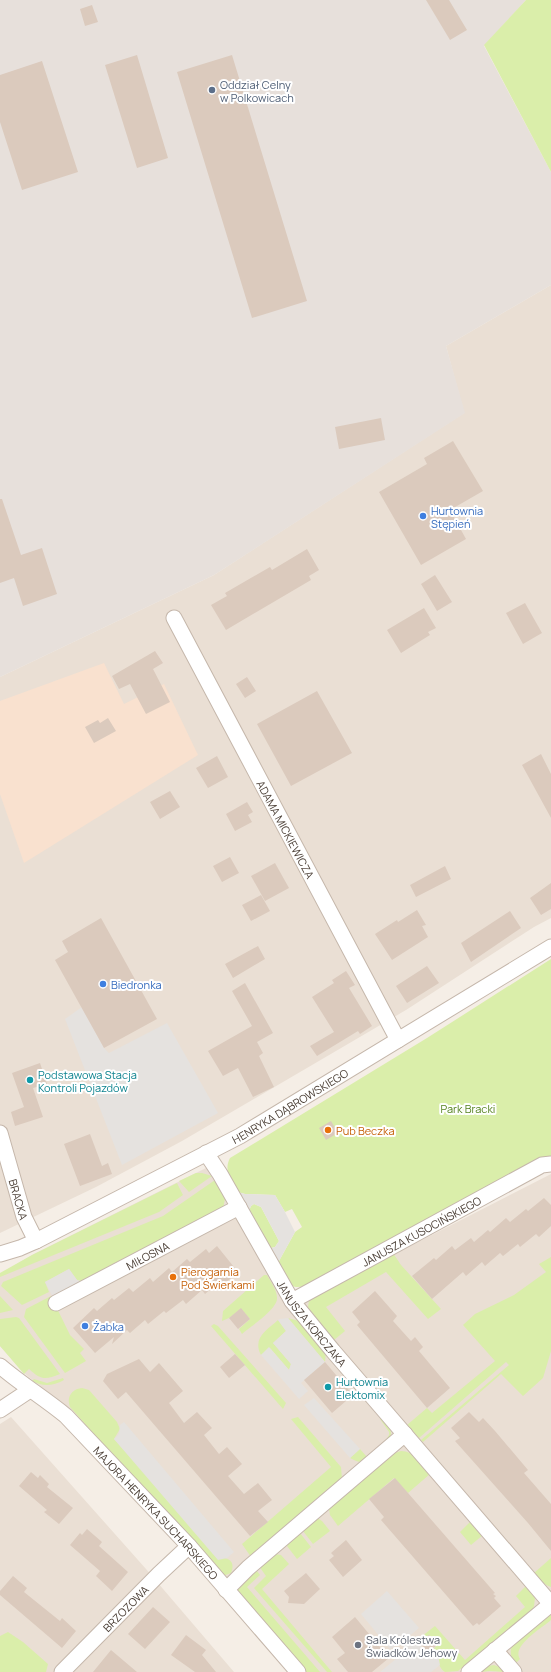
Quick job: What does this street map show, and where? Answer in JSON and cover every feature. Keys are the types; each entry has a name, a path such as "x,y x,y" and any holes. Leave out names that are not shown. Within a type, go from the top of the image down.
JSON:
{"street":[{"name":"ADAMA MICKIEWICZA","path":"174,618 398,1040"},
{"name":"HENRYKA DĄBROWSKIEGO","path":"0,1254 36,1241 240,1136 551,947"},
{"name":"BRACKA","path":"0,1133 24,1217 36,1241"},
{"name":"JANUSZA KORCZAKA","path":"206,1153 220,1174 292,1301 333,1351 551,1604"},
{"name":"JANUSZA KUSOCIŃSKIEGO","path":"292,1301 542,1165 551,1164"},
{"name":"MIŁOSNA","path":"56,1303 238,1207"},
{"name":"HENRYKA DĄBROWSKIEGO","path":"0,1263 20,1248"},
{"name":"MAJORA HENRYKA SUCHARSKIEGO","path":"0,1366 66,1416 189,1546 298,1672"},
{"path":"0,1410 30,1390"},
{"path":"226,1590 248,1568 405,1434"},
{"name":"BRZOZOWA","path":"62,1672 159,1574 189,1546"},
{"path":"469,1672 551,1604"},
{"path":"495,1650 514,1672"}],"shaded area":[{"path":"0,0 526,0 484,46 551,172 551,285 446,346 465,413 214,575 0,677"},
{"path":"551,285 551,918 534,927 406,1010 182,1141 96,1187 0,1233 0,677 214,575 464,413 446,346"},
{"path":"104,663 124,704 164,684 198,755 24,863 0,794 0,701"},
{"path":"82,1007 104,1048 109,1053 167,1023 218,1113 122,1165 65,1019"},
{"path":"218,1162 299,1303 551,1174 551,1672 293,1672 69,1410 24,1373 0,1346 0,1274 34,1254"},
{"path":"238,1192 245,1194 275,1195 285,1212 295,1232 279,1261 279,1266 268,1246 271,1248 275,1247 279,1241 261,1207 254,1204 251,1206 249,1211"},
{"path":"69,1269 77,1280 83,1282 54,1299 45,1282"},
{"path":"288,1318 325,1362 301,1383 308,1391 299,1399 261,1355 269,1347 289,1370 291,1364 273,1343 286,1331 278,1320"},
{"path":"314,1398 360,1449 350,1458 304,1405"},
{"path":"11,1417 146,1569 234,1672 0,1672 0,1424"},
{"path":"124,1422 234,1552 227,1558 218,1560 114,1439 119,1434 120,1425"},
{"path":"387,1591 419,1628 408,1637 415,1644 418,1642 428,1654 433,1650 438,1655 440,1665 431,1672 380,1672 407,1650 400,1643 390,1649 361,1614"}],"green space":[{"path":"526,0 551,0 551,172 484,45"},
{"name":"Park Bracki","path":"551,959 551,1157 304,1286 296,1287 291,1285 283,1274 279,1261 295,1232 302,1227 292,1209 285,1212 275,1195 245,1194 238,1192 228,1172 227,1167 230,1158 427,1038"},
{"path":"196,1173 212,1176 189,1192 179,1181"},
{"path":"215,1180 225,1199 223,1209 188,1225 109,1266 102,1273 90,1280 77,1280 69,1269 45,1282 49,1292 22,1305 1,1286 3,1282 163,1216"},
{"path":"177,1183 183,1195 159,1212 0,1277 0,1273 32,1255"},
{"path":"254,1204 261,1207 279,1241 275,1247 271,1248 268,1246 249,1211 251,1206"},
{"path":"393,1253 401,1265 441,1309 428,1319 386,1272 326,1307 345,1331 334,1340 310,1312 308,1307 309,1300 314,1295"},
{"path":"551,1257 551,1351 543,1378 523,1396 501,1374 423,1442 421,1440 509,1365 506,1362 419,1438 407,1425 427,1408 432,1413 495,1361 463,1325 475,1314 514,1295 546,1272 539,1264"},
{"path":"264,1275 267,1275 275,1289 277,1295 276,1302 268,1312 242,1334 239,1329 250,1319 241,1309 229,1318 222,1321 223,1311"},
{"path":"0,1296 12,1309 13,1310 0,1313"},
{"path":"51,1296 70,1335 84,1349 80,1353 86,1361 65,1373 24,1317 26,1309"},
{"path":"19,1318 60,1374 43,1378 29,1369 24,1374 0,1346 0,1319"},
{"path":"288,1318 299,1321 326,1352 325,1362"},
{"path":"278,1320 286,1331 273,1343 291,1364 289,1370 270,1348 261,1355 259,1349 258,1344 262,1335"},
{"path":"214,1324 218,1326 286,1403 283,1409 211,1326"},
{"path":"63,1378 64,1380 52,1385 40,1384 32,1381 34,1379 47,1383"},
{"path":"82,1388 89,1390 117,1422 120,1429 114,1439 221,1558 230,1560 233,1567 231,1573 223,1576 217,1574 70,1407 69,1397 75,1390"},
{"path":"298,1417 341,1467 342,1479 251,1557 242,1544 331,1467 291,1419"},
{"path":"381,1418 389,1427 391,1432 388,1441 380,1450 366,1461 359,1462 350,1458 360,1449 367,1457 384,1443 389,1435 389,1432 380,1419"},
{"path":"401,1451 410,1453 414,1456 421,1462 430,1474 408,1493 394,1478 338,1526 330,1515 329,1509 395,1453"},
{"path":"317,1518 322,1521 330,1531 313,1544 303,1531"},
{"path":"471,1521 483,1535 471,1545 460,1532"},
{"path":"300,1533 311,1547 297,1559 287,1546 289,1542"},
{"path":"275,1554 281,1555 289,1564 262,1589 332,1672 327,1672 254,1588 266,1576 261,1569 261,1566"},
{"path":"551,1558 551,1587 540,1580 534,1573"},
{"path":"254,1571 257,1571 260,1575 247,1587 320,1672 303,1672 237,1595 236,1589"},
{"path":"526,1586 535,1598 532,1610 458,1671 445,1672 441,1669 438,1655 433,1650 437,1645 429,1635 420,1642 417,1640 435,1626 465,1660 525,1607 516,1596"},
{"path":"551,1612 551,1620 523,1643 518,1654 520,1659 515,1664 511,1653 513,1645 522,1635"},
{"path":"8,1632 23,1642 48,1664 46,1672 0,1672 0,1636"},
{"path":"494,1665 502,1668 505,1672 481,1672 488,1666"}],"building":[{"path":"426,0 449,0 467,30 450,40"},
{"path":"92,5 98,22 85,26 80,9"},
{"path":"137,55 168,158 137,168 105,65"},
{"path":"232,55 307,301 252,318 177,72"},
{"path":"42,61 78,172 22,190 0,122 0,75"},
{"path":"381,418 385,440 339,449 335,427"},
{"name":"Hurtownia Stępień","path":"453,441 483,491 450,510 466,539 421,565 379,492 427,464 424,458"},
{"path":"0,499 2,499 21,555 42,548 57,594 23,606 14,578 0,583"},
{"path":"307,549 319,570 309,576 311,580 226,630 211,605 227,596 225,593 270,567 272,570"},
{"path":"435,575 452,602 437,611 421,584"},
{"path":"525,603 542,633 523,644 506,613"},
{"path":"424,608 436,628 428,632 430,635 401,653 387,630"},
{"path":"155,651 163,663 153,669 170,702 146,714 130,684 119,689 112,676"},
{"path":"247,677 256,691 245,698 236,684"},
{"path":"317,691 352,753 291,786 257,724"},
{"path":"108,718 116,731 94,743 85,727 98,720 100,723"},
{"path":"541,754 551,774 551,818 522,765"},
{"path":"217,756 228,777 208,788 196,768"},
{"path":"170,791 180,807 160,819 150,802"},
{"path":"247,802 253,812 248,815 252,822 235,831 226,814"},
{"path":"230,857 239,873 222,882 213,866"},
{"path":"275,863 289,888 265,901 251,876"},
{"path":"445,866 451,879 416,897 410,885"},
{"path":"551,883 551,909 541,915 530,898"},
{"path":"261,895 270,911 251,921 242,905"},
{"path":"417,910 426,925 422,926 428,937 392,960 375,934 397,920 398,922"},
{"path":"510,911 521,928 471,962 461,943"},
{"name":"Biedronka","path":"101,918 157,1019 104,1048 55,960 68,952 62,941"},
{"path":"258,946 265,959 233,978 225,964"},
{"path":"427,966 439,983 407,1003 396,986"},
{"path":"346,971 355,985 349,988 372,1026 360,1034 358,1031 317,1056 310,1046 334,1032 312,997 334,983 332,980"},
{"path":"245,983 273,1033 257,1042 263,1053 259,1056 274,1087 253,1097 238,1068 223,1076 208,1051 252,1026 232,991"},
{"path":"40,1063 47,1084 33,1088 43,1117 15,1126 11,1112 24,1107 12,1073"},
{"path":"331,1121 338,1133 326,1140 319,1128"},
{"path":"90,1134 102,1166 108,1163 112,1174 80,1186 64,1144"},
{"path":"544,1198 551,1205 551,1226 539,1237 536,1234 520,1247 518,1244 503,1256 500,1253 485,1266 482,1262 466,1276 463,1272 432,1299 412,1276 434,1258 436,1260 452,1246 455,1250 471,1238 474,1242 488,1230 490,1232 506,1218 510,1222 526,1209 528,1211"},
{"path":"217,1246 238,1272 223,1285 220,1281 205,1294 202,1290 186,1304 183,1300 166,1313 164,1311 148,1324 145,1320 130,1333 127,1330 112,1344 114,1337 95,1353 73,1328 94,1308 97,1311 112,1298 114,1300 129,1288 133,1292 150,1278 153,1282 169,1268 172,1272 187,1259 190,1262 206,1249 209,1253"},
{"path":"375,1291 397,1316 393,1321 411,1341 415,1337 423,1347 419,1351 450,1388 427,1408 357,1325 360,1322 352,1312"},
{"path":"241,1308 250,1319 238,1329 229,1318"},
{"path":"235,1354 245,1365 229,1378 220,1367"},
{"path":"139,1359 150,1372 159,1363 183,1391 169,1403 184,1423 197,1412 212,1428 204,1435 219,1454 227,1447 242,1464 228,1476 244,1494 258,1483 272,1500 258,1511 268,1522 250,1536 126,1392 118,1399 103,1381 107,1374"},
{"name":"Hurtownia Elektomix","path":"325,1362 353,1395 332,1413 304,1380"},
{"path":"469,1412 479,1422 483,1418 495,1431 528,1470 524,1473 551,1504 551,1551 455,1441 460,1438 451,1428"},
{"path":"31,1472 38,1478 40,1475 49,1484 47,1487 73,1508 59,1524 44,1512 47,1510 19,1486"},
{"path":"395,1478 495,1593 493,1594 496,1596 494,1598 501,1606 479,1625 477,1623 473,1626 381,1520 384,1517 369,1499"},
{"path":"87,1529 102,1542 99,1546 128,1572 112,1591 96,1576 100,1571 70,1545 80,1533 82,1535"},
{"path":"346,1540 362,1560 343,1577 329,1560 334,1556 331,1553"},
{"path":"306,1573 320,1589 304,1604 288,1603 289,1597 284,1591"},
{"path":"13,1576 27,1588 24,1592 60,1621 62,1618 76,1631 62,1648 0,1595 0,1591"},
{"path":"153,1607 170,1622 145,1649 128,1634"},
{"name":"Sala Królestwa Świadków Jehowy","path":"355,1617 389,1658 372,1672 348,1672 337,1659 345,1653 332,1637"},
{"path":"186,1635 206,1650 202,1655 216,1672 195,1672 171,1655"},
{"path":"429,1635 437,1645 428,1653 420,1642"},
{"path":"111,1650 137,1672 93,1672"}],"place":[{"name":"Oddział Celny w Polkowicach","path":"212,90"},
{"name":"Hurtownia Stępień","path":"423,516"},
{"name":"Biedronka","path":"103,984"},
{"name":"Podstawowa Stacja Kontroli Pojazdów","path":"30,1080"},
{"name":"Pub Beczka","path":"328,1130"},
{"name":"Pierogarnia Pod Świerkami","path":"173,1277"},
{"name":"Żabka","path":"85,1326"},
{"name":"Hurtownia Elektomix","path":"328,1387"},
{"name":"Sala Królestwa Świadków Jehowy","path":"358,1645"}]}
